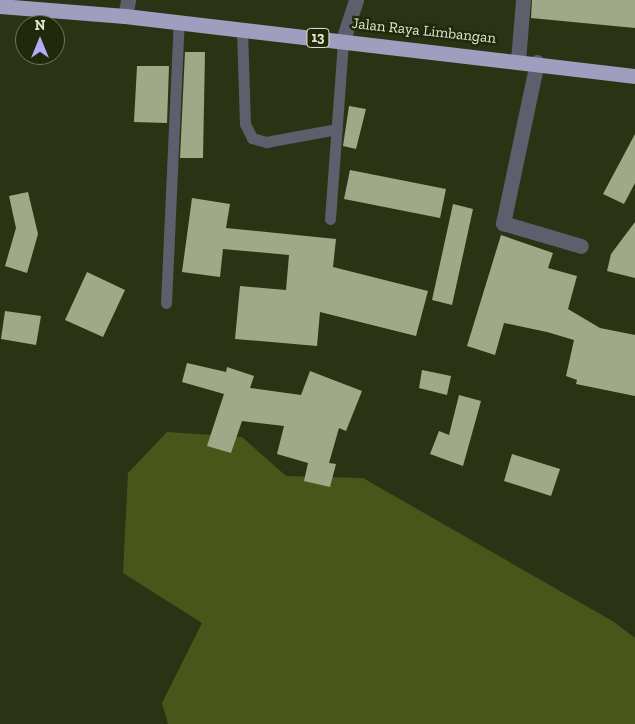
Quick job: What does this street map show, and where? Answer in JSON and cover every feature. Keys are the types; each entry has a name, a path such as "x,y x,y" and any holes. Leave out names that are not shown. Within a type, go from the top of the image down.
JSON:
{"highway":[{"name":"Jalan Raya Limbangan","path":"0,6 125,16 343,40 537,62 635,76"}],"street":[{"path":"125,16 128,0"},
{"path":"343,40 356,0"},
{"path":"518,60 523,0"},
{"path":"537,62 503,223 581,246"}],"lane":[{"path":"166,302 179,22"},
{"path":"242,30 245,124 252,138 266,142 336,129"},
{"path":"330,219 343,40"}],"green space":[{"path":"167,432 242,437 286,476 363,478 614,622 635,638 635,724 168,724 162,703 202,623 123,573 128,473"}],"building":[{"path":"532,0 635,0 635,28 531,18"},
{"path":"185,52 205,52 203,158 180,158"},
{"path":"137,66 169,66 167,123 134,122"},
{"path":"349,106 366,109 356,149 343,146"},
{"path":"635,134 635,183 624,204 603,194"},
{"path":"350,170 446,189 440,218 344,199"},
{"path":"28,192 38,234 27,273 5,266 16,228 9,196"},
{"path":"192,198 230,204 226,228 336,239 333,267 428,291 416,336 320,312 317,346 235,339 240,286 286,290 289,255 223,249 220,277 182,272"},
{"path":"453,204 473,209 452,305 432,300"},
{"path":"635,222 635,278 607,271 611,254"},
{"path":"501,235 553,253 548,268 577,276 568,309 600,328 635,335 635,396 576,384 577,380 566,376 574,340 504,323 495,355 467,346"},
{"path":"87,272 125,290 103,337 65,320"},
{"path":"5,311 41,316 36,345 1,339"},
{"path":"187,363 226,372 227,367 254,376 250,388 301,395 310,371 362,391 346,431 339,428 329,463 336,464 330,487 304,481 308,463 277,454 284,426 242,421 231,453 207,446 224,394 182,382"},
{"path":"422,370 451,376 447,395 419,388"},
{"path":"459,395 481,401 463,466 430,454 439,431 449,435"},
{"path":"512,454 560,469 551,496 504,481"}]}
